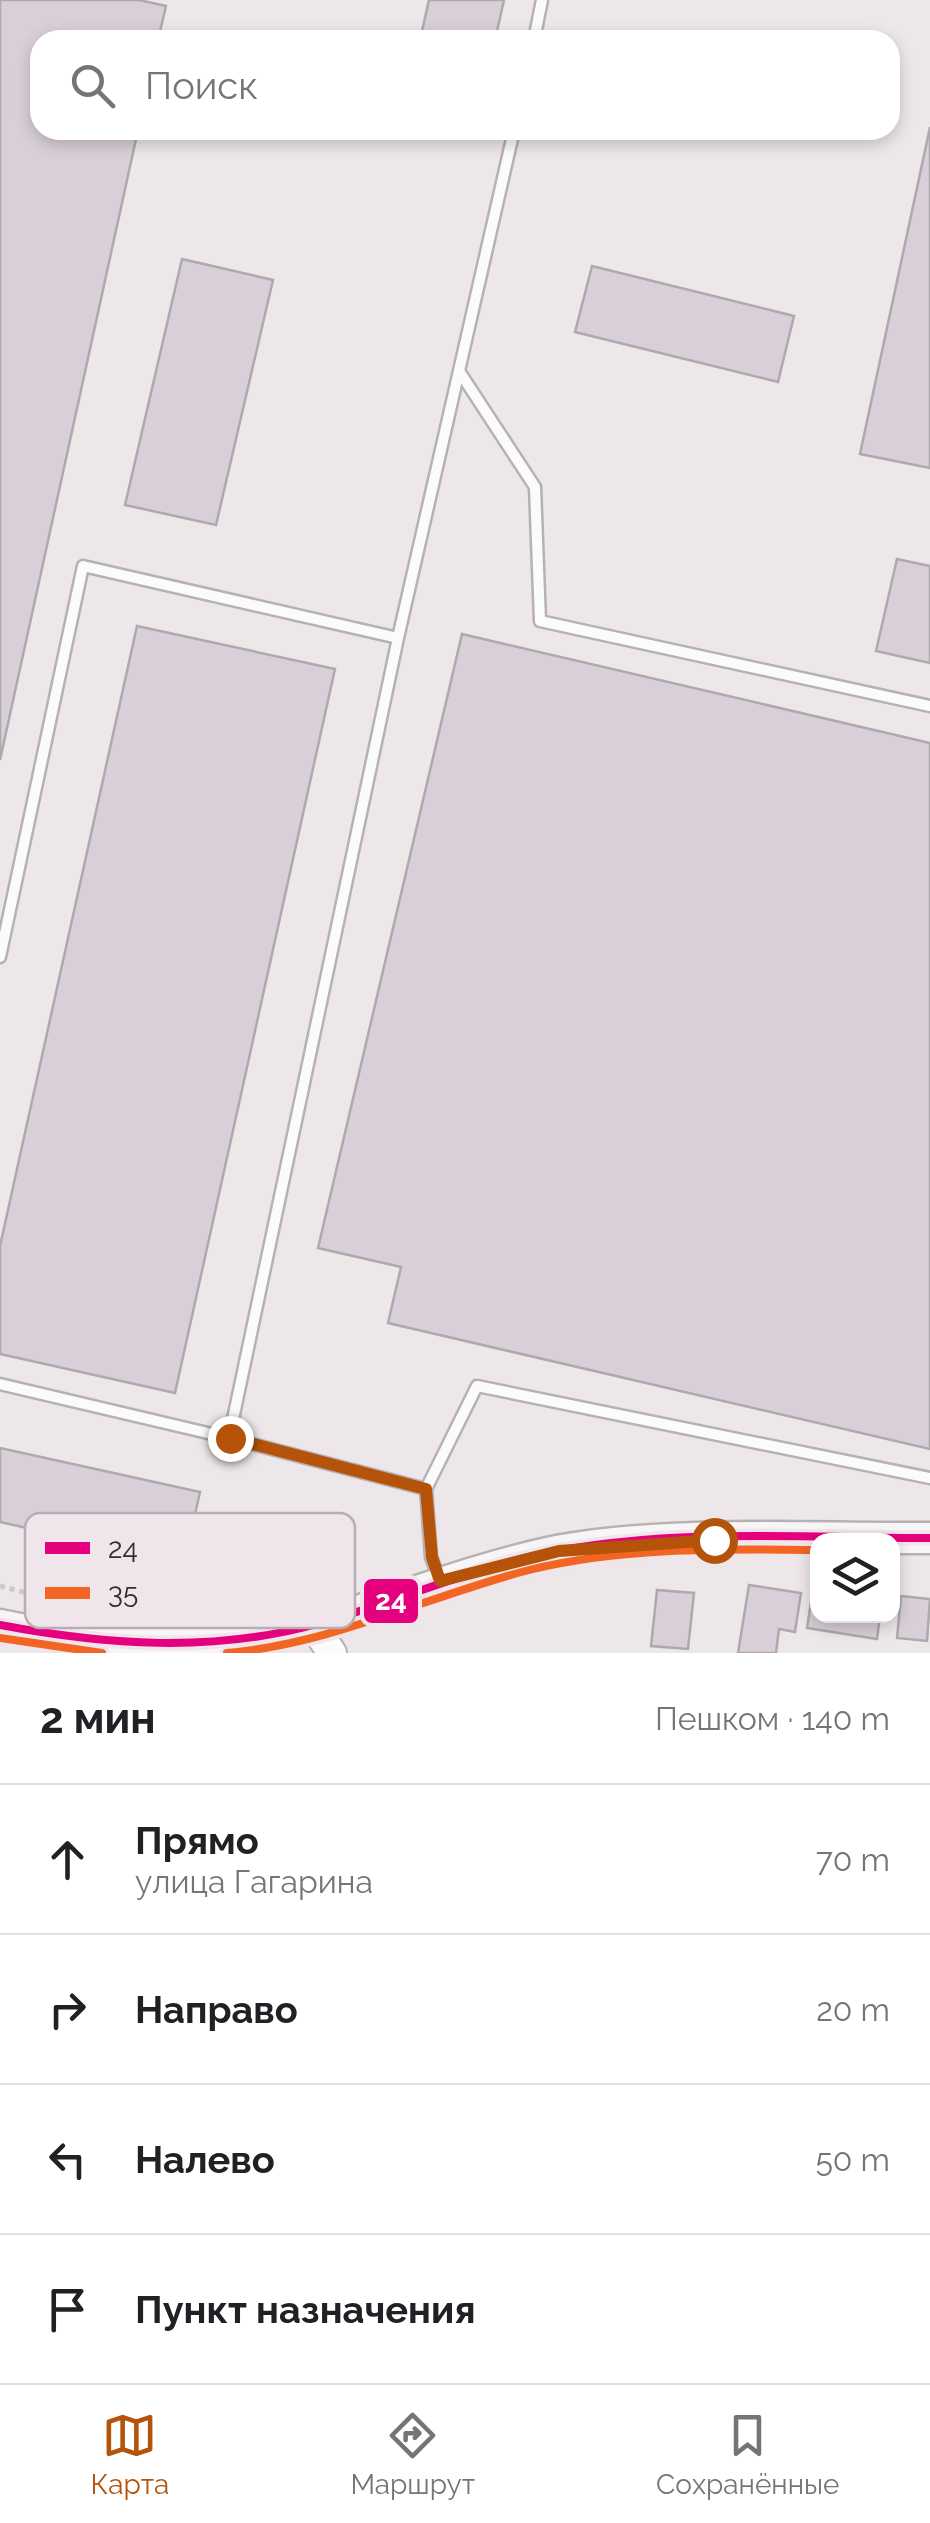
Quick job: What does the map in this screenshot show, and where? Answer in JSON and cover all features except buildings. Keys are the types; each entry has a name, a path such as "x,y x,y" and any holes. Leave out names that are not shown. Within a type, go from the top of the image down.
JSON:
{"main road":[{"path":"355,1611 440,1581 559,1551 628,1544 930,1538"},
{"path":"0,1625 176,1649 298,1628"}],"street":[{"path":"316,1628 332,1653"}],"lane":[{"path":"536,30 542,0"},
{"path":"230,1438 398,638 512,140"},
{"path":"461,373 536,487 540,621 930,706"},
{"path":"0,957 83,566 398,638"},
{"path":"0,1384 426,1489"},
{"path":"440,1581 432,1557 426,1489 477,1386 930,1478"}],"transit line":[{"name":"24","path":"355,1612 526,1558 603,1544 743,1536 930,1538"},
{"name":"35","path":"355,1626 491,1581 564,1562 672,1551 810,1550"},
{"name":"24","path":"0,1625 158,1643 238,1639 300,1628"},
{"name":"35","path":"227,1653 348,1628"},
{"name":"35","path":"0,1638 102,1653"}],"route":[{"path":"230,1438 426,1489 432,1557 440,1581 559,1551 714,1540"}]}
